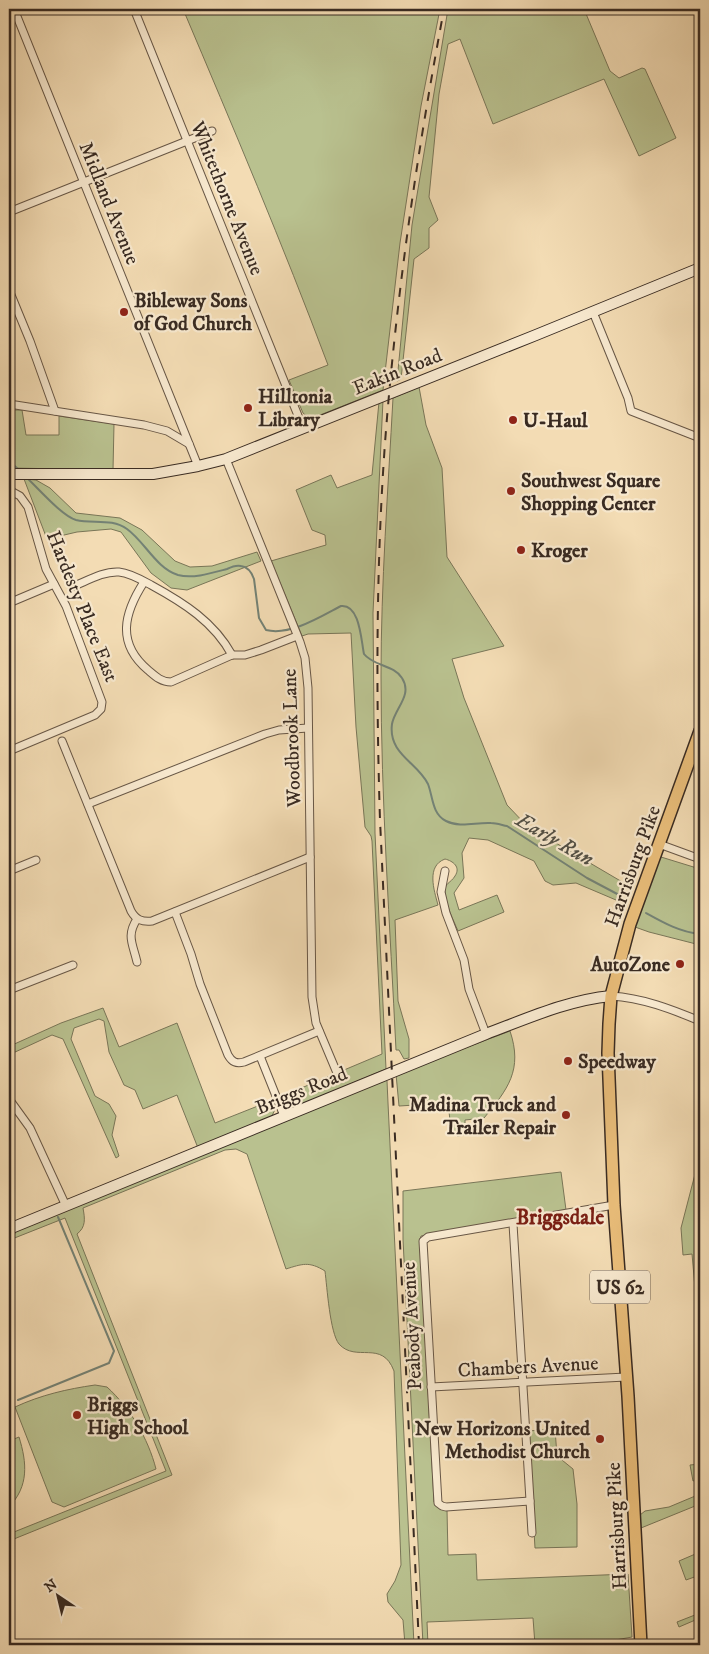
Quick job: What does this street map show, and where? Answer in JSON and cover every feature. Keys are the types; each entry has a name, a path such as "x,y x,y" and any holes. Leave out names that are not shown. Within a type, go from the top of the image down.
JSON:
{"main road":[{"name":"Harrisburg Pike","path":"641,1645 614,1205 608,1053 611,996 628,929 700,731"}],"street":[{"name":"Midland Avenue","path":"14,9 198,466"},
{"name":"Whitethorne Avenue","path":"134,9 303,428"},
{"path":"9,212 212,131"},
{"name":"Eakin Road","path":"18,474 138,475 176,471 226,459 700,268"},
{"path":"9,290 30,341 55,411"},
{"path":"593,312 628,398 631,411 700,438"},
{"path":"9,404 149,426 167,431 189,444"},
{"name":"Woodbrook Lane","path":"226,459 305,658 307,673 313,1010 319,1031 337,1073"},
{"name":"Hardesty Place East","path":"9,751 96,715 101,709 102,702 66,606 46,568 28,507 20,496 11,491"},
{"path":"72,588 97,576 118,572 126,573 174,598 196,613 211,626 232,655"},
{"path":"144,582 128,610 126,627 128,643 134,655 146,669 161,681 171,682 232,655 262,650 295,630"},
{"path":"9,602 54,584"},
{"path":"88,804 260,736 279,730 308,728"},
{"path":"62,741 131,911 137,919 144,922 152,921 310,857"},
{"path":"659,844 700,859"},
{"path":"9,871 36,860"},
{"path":"445,871 441,892 442,899 464,960 469,989 486,1034"},
{"path":"175,912 192,954 200,984 230,1059 239,1063 319,1031"},
{"path":"137,919 131,928 130,934 137,962"},
{"path":"9,990 73,965"},
{"path":"611,996 628,997 664,1006 700,1021"},
{"name":"Briggs Road","path":"9,1229 486,1034 560,1007 594,998 611,996"},
{"path":"260,1056 284,1116"},
{"path":"9,1099 30,1128 66,1206"},
{"path":"532,1533 513,1224 614,1205"},
{"name":"Peabody Avenue","path":"513,1224 426,1238 423,1244 437,1500 439,1505 446,1507 530,1501"},
{"name":"Chambers Avenue","path":"431,1388 626,1377"}],"green space":[{"path":"183,9 440,9 421,106 400,243 383,390 310,419 303,413 289,380 328,365 276,231"},
{"path":"448,9 584,9 610,71 619,78 642,68 645,69 676,138 639,156 604,79 493,124 460,39 448,44 439,94 429,197 438,220 429,228 429,248 414,259 401,379 397,381 412,225"},
{"path":"419,387 426,425 442,468 447,557 504,646 452,659 464,698 507,805 527,826 624,883 616,900 576,883 553,885 545,881 534,861 488,840 469,838 462,853 464,878 454,893 459,910 497,895 504,912 458,931 448,907 445,892 447,885 457,873 457,867 451,861 445,859 439,862 433,873 433,886 438,905 395,920 398,1001 409,1039 409,1058 404,1059 399,1050 396,1050 384,816 381,641 393,398"},
{"path":"383,400 373,613 375,833 386,1069 293,1108 284,1106 280,1097 382,1054 372,841 365,827 356,727 351,633 308,634 302,636 271,561 326,545 325,535 312,530 296,490 331,475 337,488 372,475 379,402"},
{"path":"9,410 22,410 26,435 59,435 59,416 114,424 113,470 12,468 9,466 9,449 11,450 9,445"},
{"path":"24,479 36,480 50,488 76,513 120,518 142,530 175,561 190,567 212,566 257,552 261,561 187,590 171,588 151,573 121,532 111,529 77,532 47,539"},
{"path":"661,857 700,869 700,945 635,927"},
{"path":"103,1008 119,1047 177,1023 215,1123 273,1100 276,1107 272,1116 198,1148 177,1095 143,1109 135,1090 124,1085 109,1052 104,1021 99,1019 74,1028 71,1039 95,1096 109,1104 116,1116 112,1135 119,1156 116,1158 63,1039 52,1035 13,1053 10,1046 61,1023"},
{"path":"510,1031 515,1057 511,1078 500,1098 484,1118 465,1120 465,1135 457,1136 451,1129 448,1103 399,1106 396,1074"},
{"path":"385,1079 387,1081 414,1645 405,1645 403,1620 388,1602 387,1594 395,1581 401,1565 394,1371 389,1361 383,1356 376,1353 353,1352 339,1344 331,1320 325,1271 306,1264 286,1269 247,1154 236,1149 225,1150 83,1208 84,1223 82,1229 77,1234 172,1475 9,1541 9,1534 166,1471 65,1218 12,1239 18,1228"},
{"path":"700,1155 700,1344 692,1254 683,1255 681,1228"},
{"path":"561,1172 566,1210 421,1236 434,1502 439,1507 447,1510 448,1555 476,1554 477,1580 628,1574 632,1637 610,1641 609,1645 535,1645 533,1618 427,1622 428,1645 423,1645 403,1239 403,1191"},
{"path":"95,1385 107,1387 131,1414 153,1457 156,1469 64,1507 52,1502 15,1407 54,1393"},
{"path":"555,1429 557,1456 573,1469 577,1504 577,1547 535,1548 528,1431"},
{"path":"19,1437 25,1465 23,1482 16,1499 9,1507 9,1441"},
{"path":"700,1464 700,1479 693,1481 690,1465"},
{"path":"700,1494 700,1504 641,1528 640,1515 645,1511 669,1507"},
{"path":"700,1552 700,1575 686,1580 679,1561"},
{"path":"700,1613 700,1618 679,1627 677,1622"}],"waterway":[{"name":"Early Run","path":"9,461 18,469"},
{"name":"Early Run","path":"27,478 57,508 70,517 82,521 115,524 127,529 170,572 184,576 196,576 236,566 246,568 254,579 259,618 266,630 275,631 295,628 341,606 347,607 356,617 364,654 373,661 394,670 405,684 406,690 392,724 394,743 404,757 423,776 428,784 435,810 441,818 457,824 491,823 507,826 587,878 621,896"},
{"name":"Early Run","path":"646,913 666,924 700,934"},
{"path":"18,1400 109,1363 114,1351 58,1217"}],"railway":[{"path":"419,1645 380,820 378,631 382,490 395,334 416,171 444,9"}],"place":[{"name":"Bibleway Sons of God Church","path":"124,312"},
{"name":"Hilltonia Library","path":"248,408"},
{"name":"U-Haul","path":"513,420"},
{"name":"Southwest Square Shopping Center","path":"511,491"},
{"name":"Kroger","path":"521,550"},
{"name":"AutoZone","path":"680,964"},
{"name":"Speedway","path":"568,1061"},
{"name":"Madina Truck and Trailer Repair","path":"566,1115"},
{"name":"Briggs High School","path":"77,1415"},
{"name":"New Horizons United Methodist Church","path":"600,1439"}],"district":[{"name":"Briggsdale","path":"560,1217"}]}
